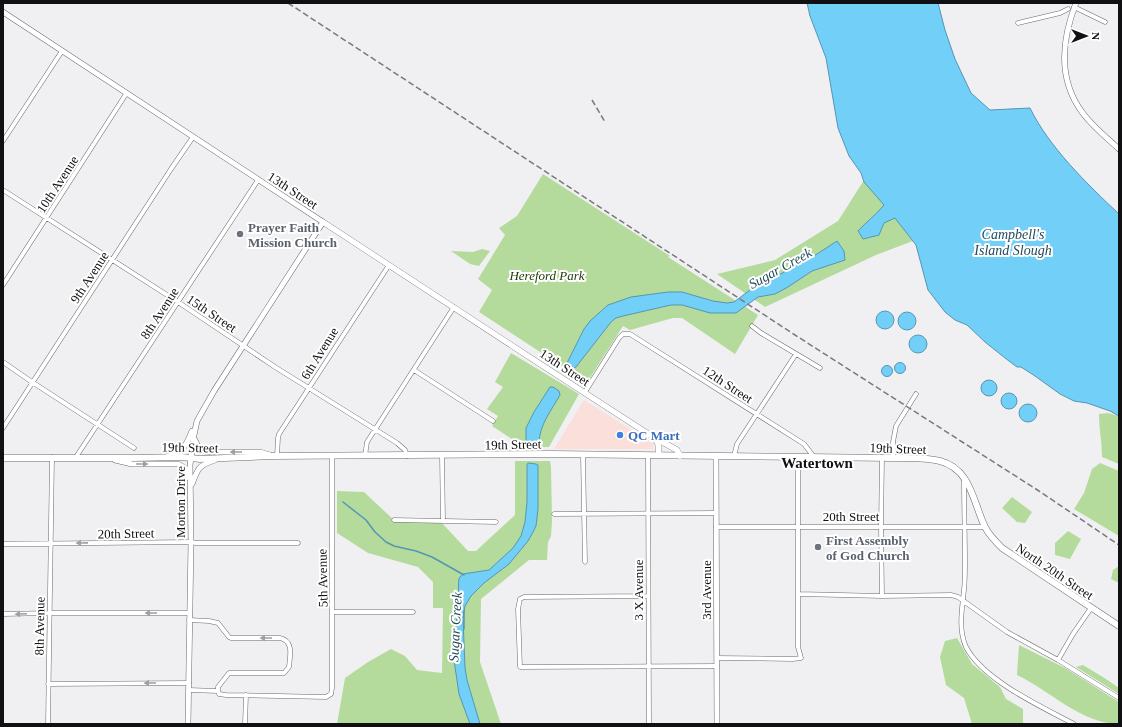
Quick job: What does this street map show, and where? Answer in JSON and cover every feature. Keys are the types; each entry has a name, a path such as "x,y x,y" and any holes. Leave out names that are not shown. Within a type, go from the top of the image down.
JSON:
{"main road":[{"name":"13th Street","path":"323,222 654,437 677,450 680,456"},
{"path":"654,437 658,444 659,455"},
{"name":"19th Street","path":"3,458 167,457 218,459 276,456 659,455 923,459 940,461 954,468 964,478 972,492 985,527"},
{"name":"North 20th Street","path":"985,527 994,540 1012,556 1119,626"}],"street":[{"path":"1066,3 1070,11"},
{"path":"1105,22 1075,5 1070,11 1063,57 1068,83 1081,111 1101,133 1119,149"},
{"path":"1018,23 1021,21 1070,11"},
{"name":"13th Street","path":"3,12 323,222"},
{"path":"3,141 62,51"},
{"name":"10th Avenue","path":"3,285 126,94"},
{"name":"9th Avenue","path":"3,428 171,169 193,138"},
{"name":"8th Avenue","path":"76,457 258,180"},
{"name":"15th Street","path":"3,190 404,448 407,456"},
{"name":"Morton Drive","path":"188,724 191,542 190,465 197,421 243,345 323,222"},
{"name":"6th Avenue","path":"276,456 279,434 389,264"},
{"path":"365,456 367,442 374,430 454,307"},
{"path":"752,326 761,333 820,368"},
{"name":"12th Street","path":"585,392 619,338 623,334 627,333 635,336 804,444 814,457"},
{"path":"734,456 736,445 796,354"},
{"path":"3,362 134,448"},
{"path":"414,370 493,421"},
{"path":"893,458 893,442 896,426 916,394"},
{"path":"167,457 176,454 185,447 197,421"},
{"path":"194,435 196,445 204,452 260,452 276,456"},
{"path":"584,455 585,562"},
{"name":"3 X Avenue","path":"648,455 649,724"},
{"name":"5th Avenue","path":"246,695 326,697 331,694 333,612 331,536 332,456"},
{"path":"442,456 443,521"},
{"name":"3rd Avenue","path":"716,456 717,724"},
{"name":"8th Avenue","path":"48,724 52,457"},
{"path":"104,457 132,464 178,464 185,468 191,485"},
{"path":"717,658 801,658 798,648 798,457"},
{"path":"882,458 882,596"},
{"path":"191,485 199,468 204,464 218,459"},
{"path":"964,478 965,563 961,620 963,638 967,648 973,657 992,676 1006,686 1074,724"},
{"path":"554,514 716,513"},
{"path":"394,520 496,522"},
{"name":"20th Street","path":"716,527 985,527"},
{"name":"20th Street","path":"3,544 191,542 298,543"},
{"path":"799,594 882,596 951,595 962,600 1007,632 1058,660 1119,698"},
{"path":"648,596 524,597 520,599 518,609 520,667 717,666"},
{"path":"1058,660 1073,634 1091,608"},
{"path":"333,612 413,612"},
{"path":"3,614 190,613"},
{"path":"190,620 218,623 231,638 283,638 290,645 289,667 284,673 229,673 218,687 218,691"},
{"path":"48,684 189,683"},
{"path":"189,690 218,691 219,694 246,695 246,724"}],"shaded area":[{"path":"584,400 654,444 653,449 554,449"}],"green space":[{"path":"873,166 918,239 876,255 765,307 717,274 775,260 838,221"},
{"name":"Hereford Park","path":"543,174 758,315 735,354 682,318 673,318 630,330 623,326 586,384 560,365 479,312 492,290 478,279 505,235 499,228 517,216"},
{"path":"482,249 490,251 479,266 470,264 451,251 473,252"},
{"path":"511,353 579,394 549,447 515,448 515,441 492,426 498,416 487,409 503,387 495,382"},
{"path":"1108,413 1119,416 1119,464 1102,457 1099,414"},
{"path":"515,461 550,461 552,521 551,536 548,542 547,560 529,560 481,599 480,662 501,724 337,724 345,678 368,662 391,649 405,656 417,670 442,673 443,608 433,608 433,582 418,567 368,553 337,533 337,491 364,492 396,522 441,522 468,551 476,551 515,515"},
{"path":"1100,463 1119,471 1119,536 1074,509 1084,493 1092,469"},
{"path":"1012,497 1032,512 1025,523 1017,522 1002,508"},
{"path":"1068,531 1081,539 1070,559 1055,555 1055,543"},
{"path":"1119,566 1119,583 1111,579 1113,570"},
{"path":"957,638 972,664 1000,687 1006,699 1023,709 1023,724 972,724 964,698 946,685 940,657 945,641"},
{"path":"1019,645 1065,668 1119,702 1119,724 1105,723 1079,712 1017,675"},
{"path":"1083,665 1119,688 1119,694 1076,667"}],"water":[{"name":"Campbell's Island Slough","path":"807,3 938,3 955,59 971,93 990,110 1030,108 1047,137 1058,151 1082,178 1119,214 1119,416 1110,411 1087,403 1074,401 1060,394 1021,367 1017,367 985,342 967,325 955,320 945,312 928,290 916,245 895,218 884,223 879,235 863,239 858,231 884,205 864,182 861,173 849,156 838,128 826,58 810,16"},
{"name":"Sugar Creek","path":"837,241 844,251 845,260 812,271 775,294 758,297 736,313 710,313 682,305 671,305 616,318 611,322 576,367 574,368 567,363 584,329 590,321 608,305 631,297 668,292 682,292 713,301 727,303 734,302 766,278 775,277"},
{"path":"885,311 889,312 893,316 893,324 889,328 885,329 881,328 877,324 876,320 877,316 881,312"},
{"path":"903,312 911,312 916,317 914,328 911,330 903,330 898,325 898,317"},
{"path":"918,335 924,338 927,344 924,350 918,353 912,350 909,344 912,338"},
{"path":"898,363 902,363 904,364 904,372 898,373 895,370 895,366"},
{"path":"885,366 889,366 891,367 891,375 885,376 882,373 882,369"},
{"path":"989,380 995,382 997,388 995,394 989,396 983,394 981,388 983,382"},
{"path":"550,387 553,387 559,391 560,395 541,429 539,442 536,444 528,444 526,442 526,428"},
{"path":"1009,393 1015,395 1017,401 1015,407 1009,409 1003,407 1001,401 1003,395"},
{"path":"1028,404 1034,407 1037,413 1034,419 1028,422 1022,419 1019,413 1022,407"},
{"name":"Sugar Creek","path":"528,463 538,465 538,509 536,526 528,541 509,564 484,583 471,596 465,606 463,618 465,668 480,724 470,724 459,694 454,660 459,578 463,574 489,570 513,548 521,536 525,522 527,502"}],"waterway":[{"path":"343,502 366,520 375,532 386,542 394,546 416,551 432,557 464,575"},
{"name":"Sugar Creek","path":"464,611 464,629"}],"railway":[{"path":"288,3 795,335 1039,491 1119,545"},
{"path":"592,100 605,122"}],"place":[{"name":"Prayer Faith Mission Church","path":"240,234"},
{"name":"QC Mart","path":"620,435"},
{"name":"First Assembly of God Church","path":"818,547"}],"district":[{"name":"Watertown","path":"817,463"}]}
